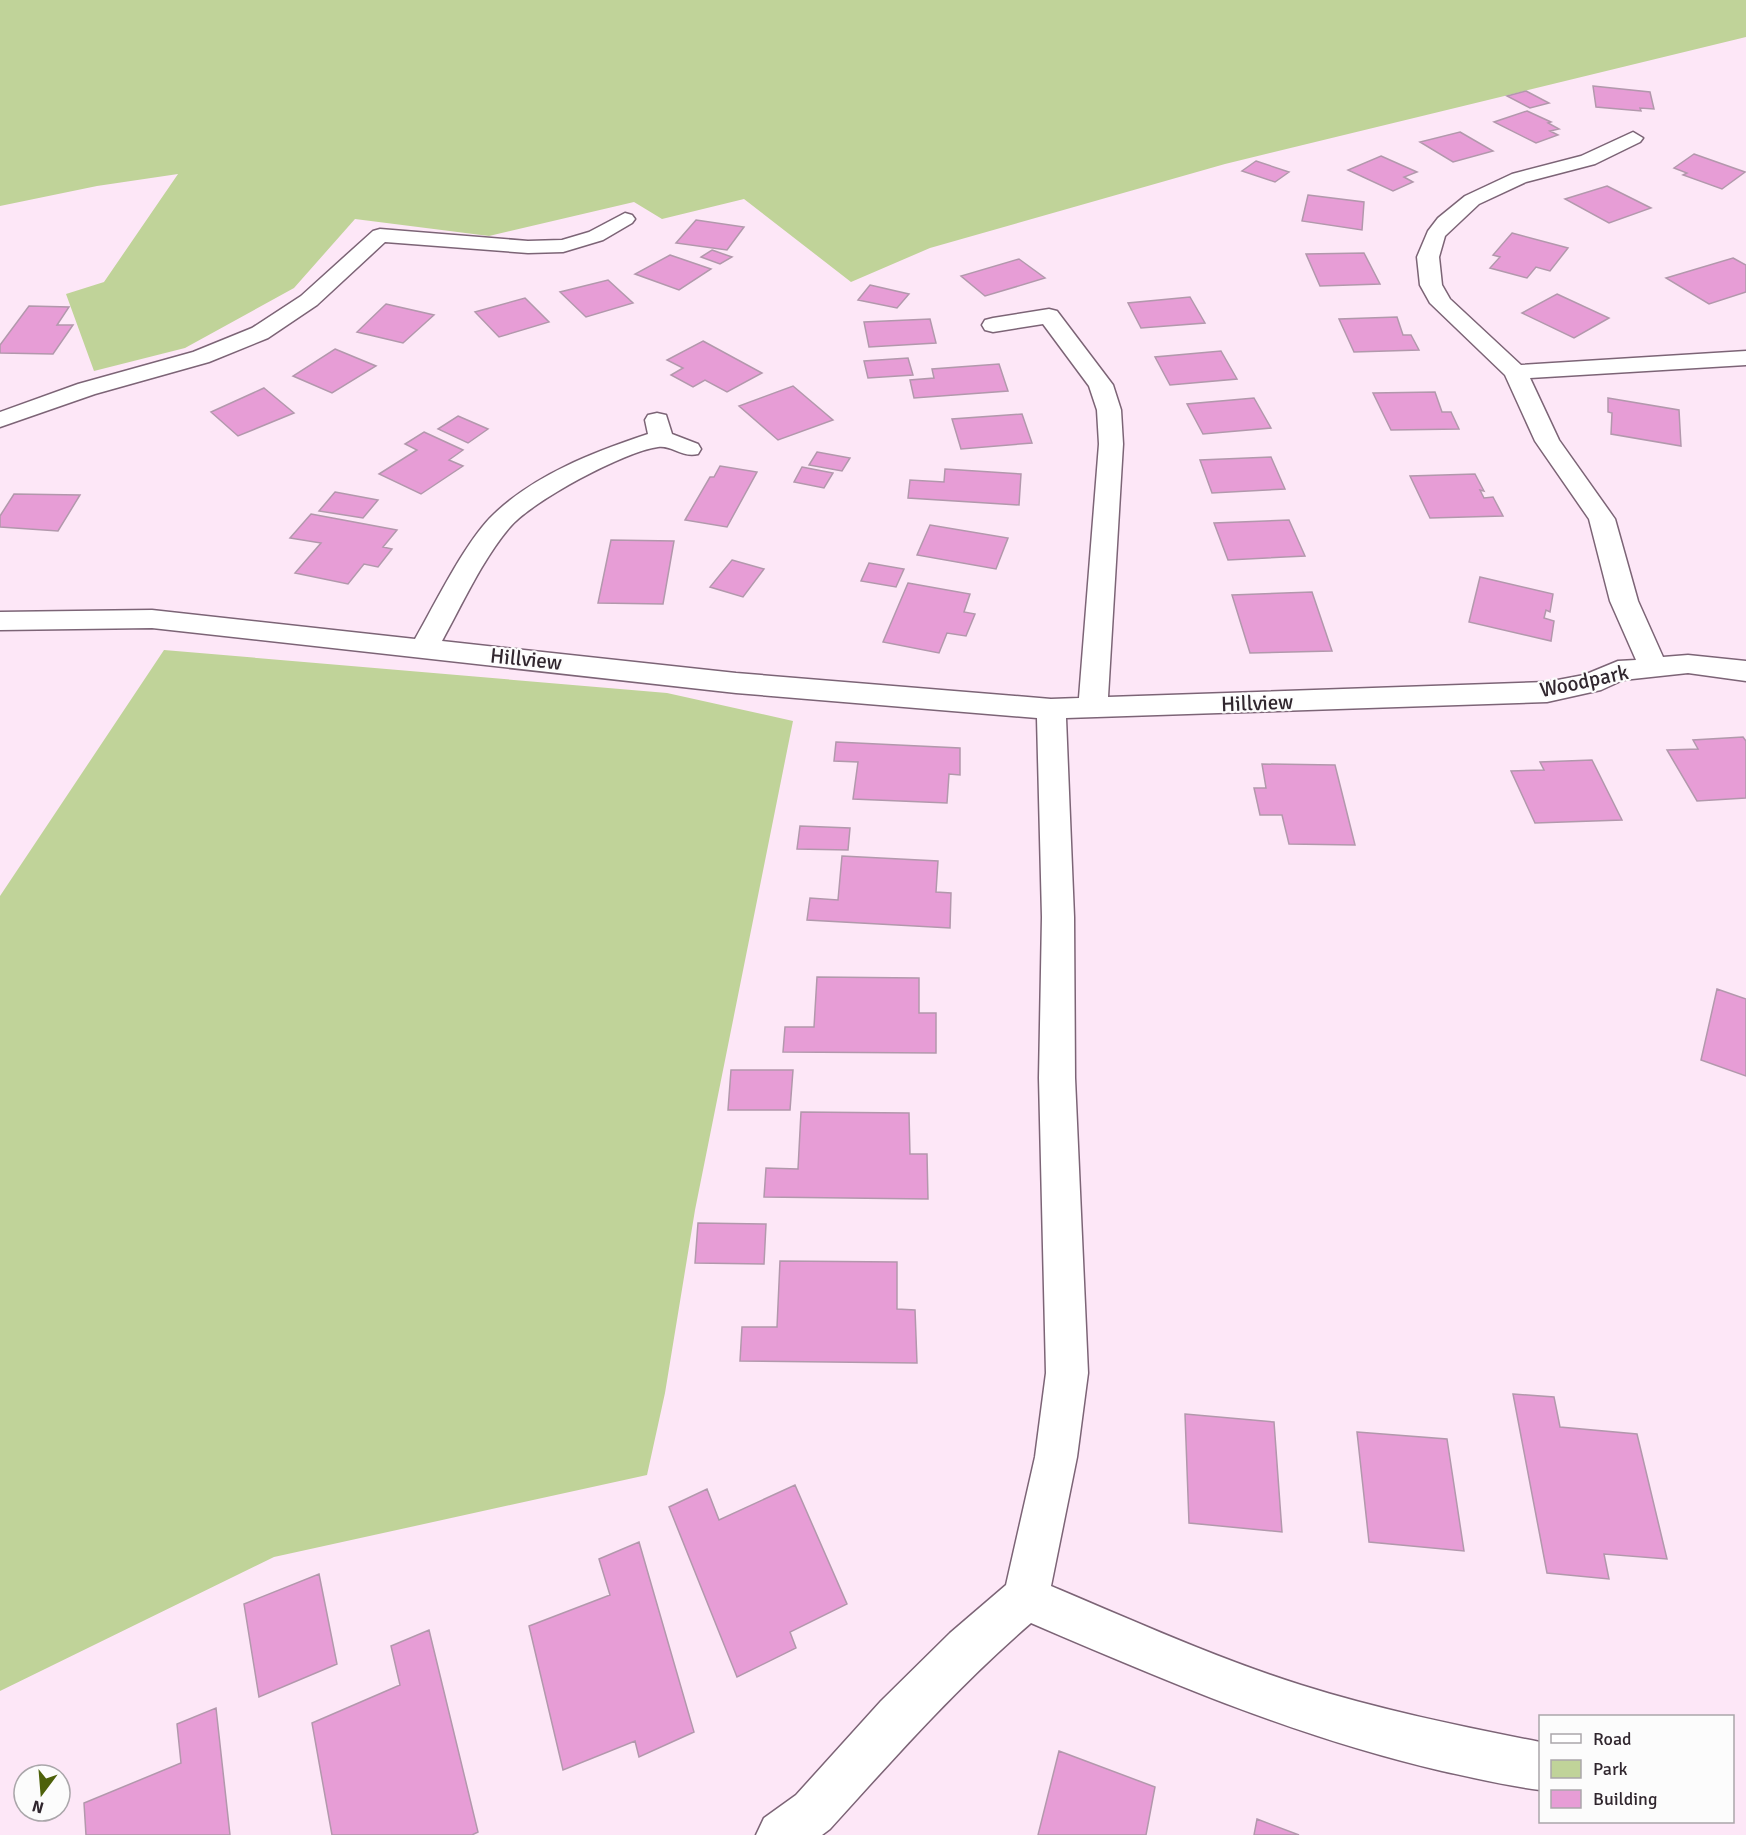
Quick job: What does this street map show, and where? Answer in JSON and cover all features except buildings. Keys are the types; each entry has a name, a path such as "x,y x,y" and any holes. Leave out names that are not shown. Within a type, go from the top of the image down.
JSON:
{"street":[{"path":"1633,138 1588,160 1519,178 1472,200 1450,216 1435,235 1428,257 1431,285 1441,303 1515,372 1547,441 1602,519 1624,601 1654,668"},
{"path":"0,420 66,396 204,356 259,333 304,306 343,273 380,235 470,244 563,246 596,236 625,219"},
{"path":"993,325 1049,316 1101,385 1109,410 1111,444 1098,606 1093,709"},
{"path":"1515,372 1746,358"},
{"path":"424,648 475,558 501,520 539,493 595,460 659,429 689,449"},
{"name":"Hillview","path":"0,621 152,619 736,683 1051,709 1420,697"},
{"name":"Woodpark","path":"1420,697 1548,692 1591,683 1618,671 1688,664 1746,671"},
{"path":"781,1835 813,1812 898,1718 966,1649 1026,1598 1056,1457 1067,1373 1057,1078 1058,917 1051,709"},
{"path":"1026,1598 1226,1682 1348,1722 1461,1752 1539,1766"}],"green space":[{"path":"0,0 1746,0 1746,37 1225,164 930,248 851,282 744,199 662,219 634,202 489,236 355,219 294,288 185,348 94,371 66,294 104,282 178,174 97,186 0,206"},
{"path":"164,650 667,693 793,721 695,1210 665,1393 647,1475 274,1557 0,1691 0,896"}]}
